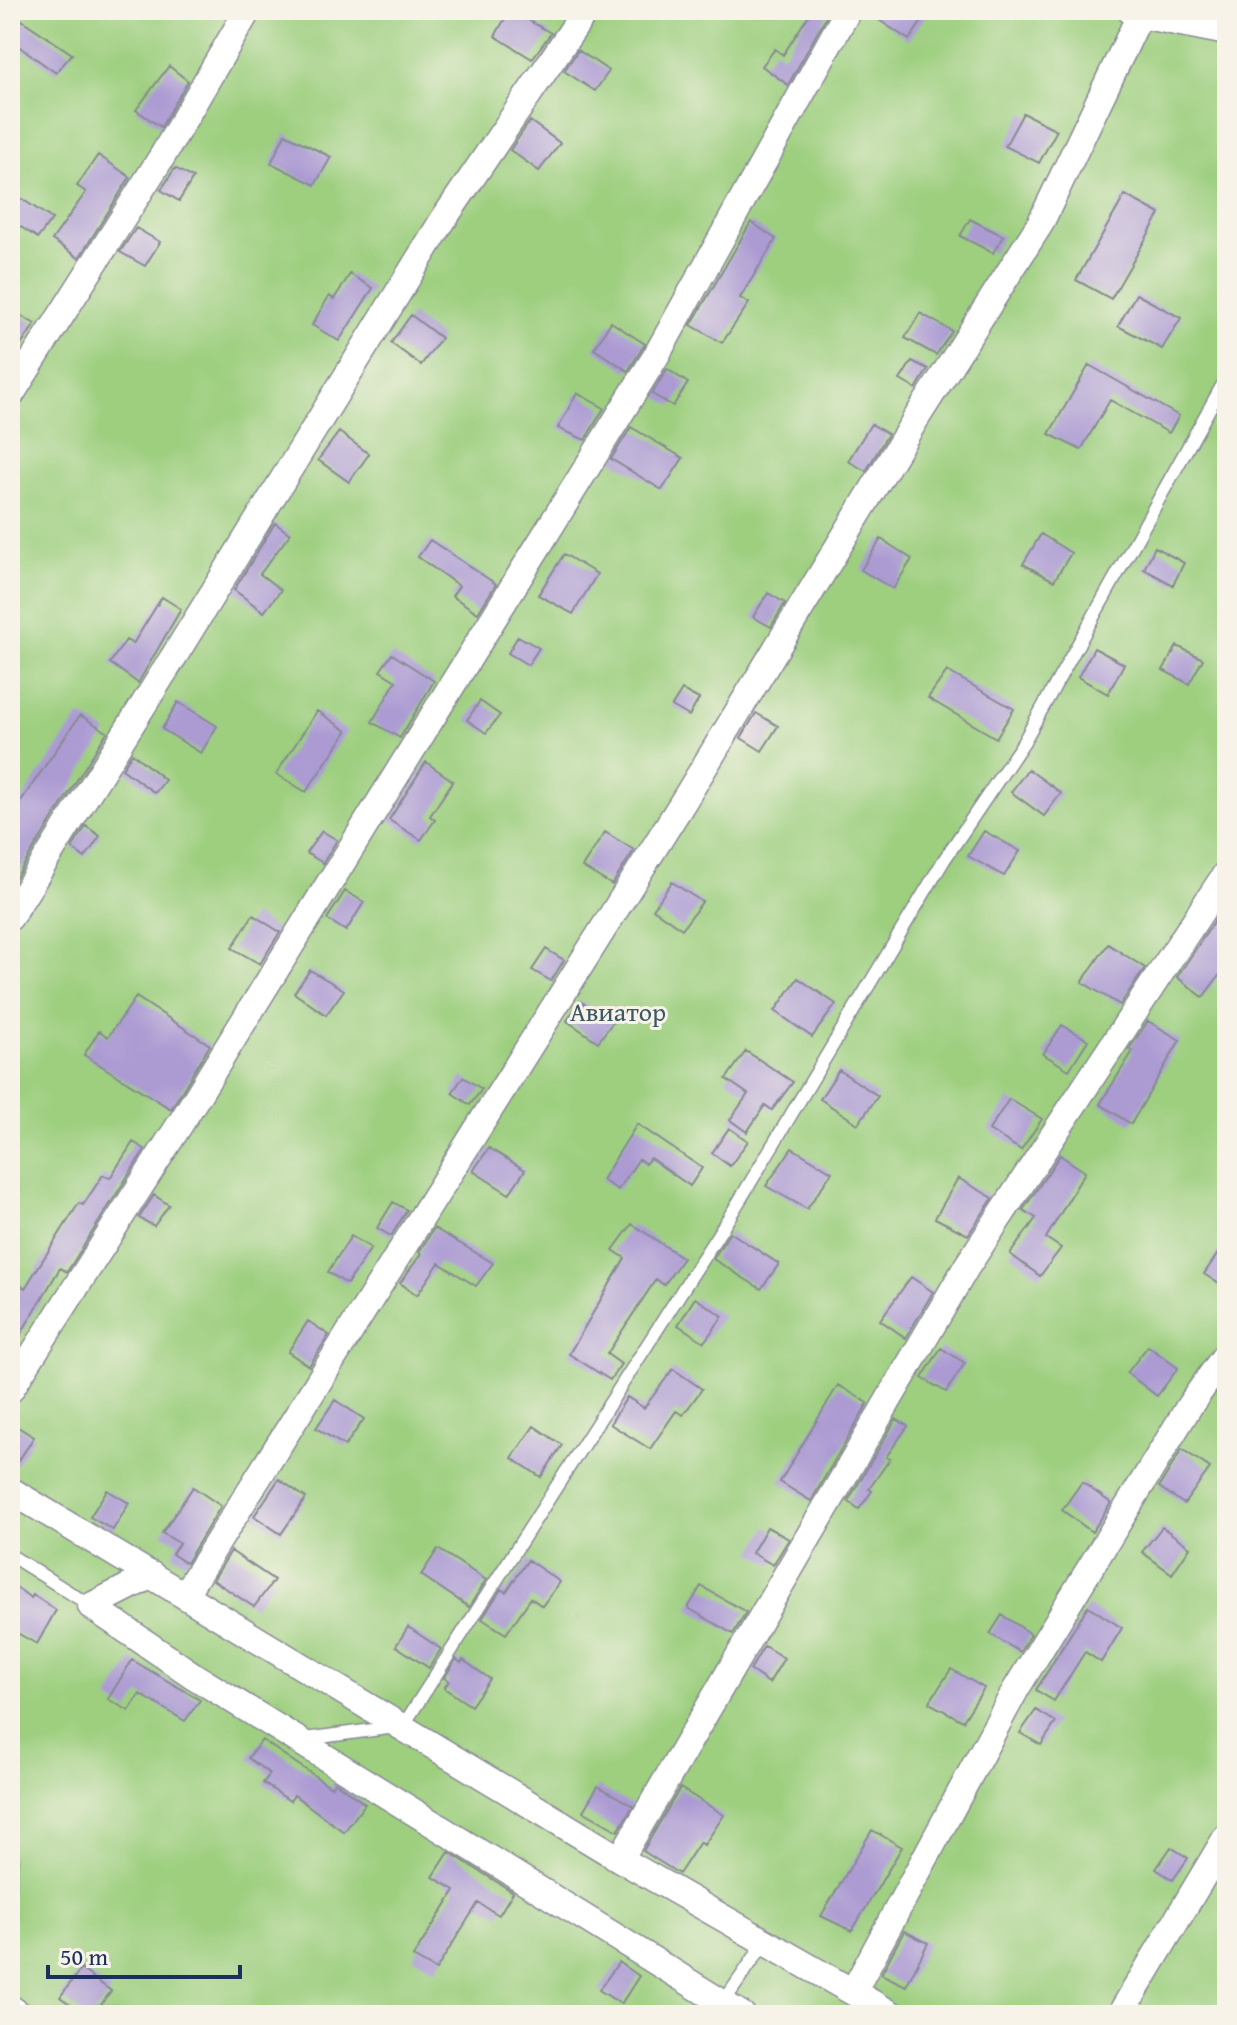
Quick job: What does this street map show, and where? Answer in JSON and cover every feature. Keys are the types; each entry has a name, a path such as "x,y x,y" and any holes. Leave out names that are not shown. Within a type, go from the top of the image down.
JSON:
{"street":[{"path":"10,396 163,155 248,10"},
{"path":"10,917 443,220 586,10"},
{"path":"10,1390 182,1121 656,356 848,10"},
{"path":"185,1594 683,802 917,417 1040,224 1135,12 1227,32"},
{"path":"620,1859 967,1266 1227,872"},
{"path":"853,1992 1016,1689 1190,1405 1227,1353"},
{"path":"10,1490 620,1859 893,2015"},
{"path":"152,1575 91,1606 194,1676 732,2009"},
{"path":"1120,2015 1227,1836"},
{"path":"10,2008 20,2015"}],"lane":[{"path":"298,1740 403,1726 735,1208 944,860 1023,743 1222,386 1227,384"},
{"path":"10,1555 91,1606"},
{"path":"732,2009 765,1942"}],"green space":[{"name":"Авиатор","path":"10,10 1227,10 1227,2015 10,2015"}],"building":[{"path":"510,10 551,33 532,59 495,36"},
{"path":"812,10 830,10 788,85 762,66 775,49 783,55"},
{"path":"864,10 930,10 909,40"},
{"path":"10,12 72,54 56,73 10,40"},
{"path":"578,50 609,71 595,91 564,71"},
{"path":"169,66 188,81 161,127 136,110"},
{"path":"1023,113 1057,130 1039,163 1005,146"},
{"path":"530,121 560,143 539,171 510,150"},
{"path":"285,134 331,157 315,185 271,163"},
{"path":"98,155 130,177 79,258 52,240 86,192 77,186"},
{"path":"175,168 193,178 179,201 161,190"},
{"path":"10,191 52,219 38,238 10,220"},
{"path":"1125,195 1160,214 1111,299 1076,280"},
{"path":"970,219 1003,236 993,253 960,236"},
{"path":"751,222 776,239 740,298 749,303 722,343 691,325"},
{"path":"136,228 160,242 145,266 120,252"},
{"path":"350,274 373,288 339,341 312,325 329,296 334,299"},
{"path":"1136,294 1181,318 1162,349 1118,326"},
{"path":"10,309 35,324 10,362"},
{"path":"920,313 952,331 936,355 905,338"},
{"path":"411,315 441,338 421,365 391,343"},
{"path":"611,322 645,344 628,371 594,349"},
{"path":"912,361 928,369 916,389 900,380"},
{"path":"1089,365 1179,416 1169,433 1110,400 1081,450 1049,434"},
{"path":"667,369 688,383 673,406 652,394"},
{"path":"577,393 604,408 585,440 558,428"},
{"path":"871,424 888,434 866,471 848,461"},
{"path":"631,427 683,458 662,490 611,459"},
{"path":"339,432 369,454 349,482 318,460"},
{"path":"275,523 290,534 260,574 281,590 264,612 234,590"},
{"path":"1041,534 1071,553 1054,581 1023,564"},
{"path":"881,539 912,559 893,589 861,570"},
{"path":"430,540 496,584 478,613 452,596 459,586 418,557"},
{"path":"1155,547 1184,563 1173,585 1144,569"},
{"path":"564,554 597,574 573,614 538,595"},
{"path":"768,593 785,603 771,627 753,617"},
{"path":"162,597 181,609 138,683 110,663 126,640 133,644"},
{"path":"518,636 539,648 528,665 508,653"},
{"path":"1177,646 1203,659 1189,684 1163,670"},
{"path":"1094,648 1124,664 1108,694 1078,677"},
{"path":"392,654 434,681 400,738 372,722 396,681 380,671"},
{"path":"947,671 1014,709 996,738 928,698"},
{"path":"682,690 699,699 689,716 672,706"},
{"path":"480,701 500,715 486,733 467,720"},
{"path":"178,702 217,726 201,753 162,729"},
{"path":"317,711 347,731 306,792 276,774"},
{"path":"756,713 778,726 762,751 741,738"},
{"path":"80,715 107,732 10,887 10,817"},
{"path":"132,753 165,780 155,793 122,769"},
{"path":"426,762 453,781 430,816 435,820 421,840 389,820"},
{"path":"1028,769 1061,793 1044,816 1011,792"},
{"path":"86,826 100,836 85,858 72,848"},
{"path":"322,831 337,840 323,863 306,853"},
{"path":"984,831 1020,851 1004,876 968,856"},
{"path":"605,832 634,850 612,885 582,867"},
{"path":"672,882 702,902 682,929 653,909"},
{"path":"345,891 364,902 346,931 327,919"},
{"path":"1227,902 1227,965 1203,997 1177,977"},
{"path":"253,915 280,932 260,964 232,948"},
{"path":"1108,944 1145,968 1120,1005 1082,982"},
{"path":"546,949 564,960 551,981 532,970"},
{"path":"310,970 344,990 326,1015 294,993"},
{"path":"798,978 836,1004 812,1037 775,1011"},
{"path":"136,997 210,1045 171,1109 84,1055 99,1031 108,1037"},
{"path":"580,1001 613,1022 598,1042 567,1021"},
{"path":"1148,1021 1180,1040 1131,1124 1100,1104 1133,1051 1129,1049"},
{"path":"1062,1025 1088,1040 1069,1070 1043,1054"},
{"path":"746,1051 793,1082 772,1110 765,1105 747,1132 730,1120 748,1094 726,1079"},
{"path":"839,1070 878,1096 858,1124 820,1099"},
{"path":"463,1077 482,1089 470,1105 452,1093"},
{"path":"1009,1099 1042,1119 1021,1150 989,1130"},
{"path":"637,1124 702,1168 690,1186 650,1158 645,1164 639,1159 618,1190 602,1180"},
{"path":"729,1128 748,1141 730,1166 712,1153"},
{"path":"133,1142 145,1149 67,1272 60,1268 10,1352 10,1306 22,1286 25,1288 79,1203 83,1205 103,1175 110,1178"},
{"path":"489,1148 525,1170 509,1194 473,1171"},
{"path":"792,1148 832,1172 807,1209 766,1186"},
{"path":"1060,1155 1085,1172 1046,1238 1061,1248 1040,1276 1010,1254 1036,1218 1023,1210"},
{"path":"958,1178 993,1198 968,1235 935,1218"},
{"path":"154,1195 169,1205 154,1226 139,1218"},
{"path":"393,1202 407,1210 391,1236 377,1228"},
{"path":"632,1224 683,1258 664,1285 656,1279 607,1354 621,1364 610,1380 569,1354 625,1258 613,1250"},
{"path":"434,1228 493,1263 476,1286 439,1263 417,1295 400,1283 421,1254 419,1252"},
{"path":"730,1232 779,1264 761,1289 713,1259"},
{"path":"351,1236 371,1248 347,1284 328,1272"},
{"path":"1227,1240 1227,1289 1204,1274"},
{"path":"911,1277 933,1292 906,1338 880,1320"},
{"path":"695,1298 723,1316 704,1342 678,1325"},
{"path":"308,1321 329,1335 309,1366 288,1352"},
{"path":"1148,1346 1178,1368 1157,1396 1127,1373"},
{"path":"941,1348 965,1363 946,1392 922,1378"},
{"path":"673,1369 702,1389 683,1415 676,1411 650,1449 610,1424 627,1397 644,1408"},
{"path":"838,1385 868,1403 811,1501 780,1482"},
{"path":"335,1400 364,1419 345,1446 316,1428"},
{"path":"896,1419 908,1426 886,1457 890,1459 859,1509 848,1501"},
{"path":"10,1422 34,1437 10,1474"},
{"path":"534,1426 562,1445 541,1477 512,1458"},
{"path":"1182,1449 1210,1468 1184,1504 1159,1487"},
{"path":"279,1479 306,1498 281,1534 254,1516"},
{"path":"1082,1482 1111,1503 1092,1532 1062,1510"},
{"path":"193,1487 221,1506 186,1563 172,1554 179,1543 162,1533"},
{"path":"107,1490 129,1503 113,1530 90,1517"},
{"path":"767,1527 789,1539 773,1565 752,1553"},
{"path":"1162,1527 1190,1547 1172,1574 1142,1552"},
{"path":"438,1549 486,1580 469,1607 421,1575"},
{"path":"231,1551 274,1580 254,1607 213,1580"},
{"path":"528,1560 560,1582 542,1606 531,1598 506,1634 482,1619 501,1589 506,1592"},
{"path":"10,1583 56,1610 37,1644 10,1629"},
{"path":"701,1586 746,1612 733,1634 688,1608"},
{"path":"1088,1606 1122,1628 1101,1662 1085,1652 1054,1701 1036,1690"},
{"path":"1002,1615 1031,1634 1020,1652 990,1634"},
{"path":"408,1627 441,1649 429,1668 396,1646"},
{"path":"764,1646 784,1658 769,1683 750,1670"},
{"path":"456,1659 461,1663 463,1660 490,1679 471,1706 444,1688 449,1681 444,1678"},
{"path":"132,1660 200,1700 185,1721 140,1694 129,1711 108,1699"},
{"path":"951,1669 984,1688 963,1721 929,1703"},
{"path":"1036,1710 1056,1722 1041,1745 1020,1733"},
{"path":"262,1740 331,1787 335,1782 365,1804 344,1832 294,1795 290,1801 263,1783 270,1774 248,1758"},
{"path":"598,1786 633,1806 618,1831 583,1811"},
{"path":"680,1788 724,1815 704,1845 700,1842 679,1874 643,1851"},
{"path":"872,1830 902,1847 852,1931 821,1916"},
{"path":"1171,1847 1188,1858 1173,1880 1156,1869"},
{"path":"449,1852 513,1892 499,1915 478,1903 436,1970 413,1957 455,1890 433,1877"},
{"path":"904,1931 928,1943 906,1986 881,1974"},
{"path":"619,1962 639,1976 621,2004 599,1990"},
{"path":"81,1969 111,1991 93,2015 85,2015 60,1997"}]}
